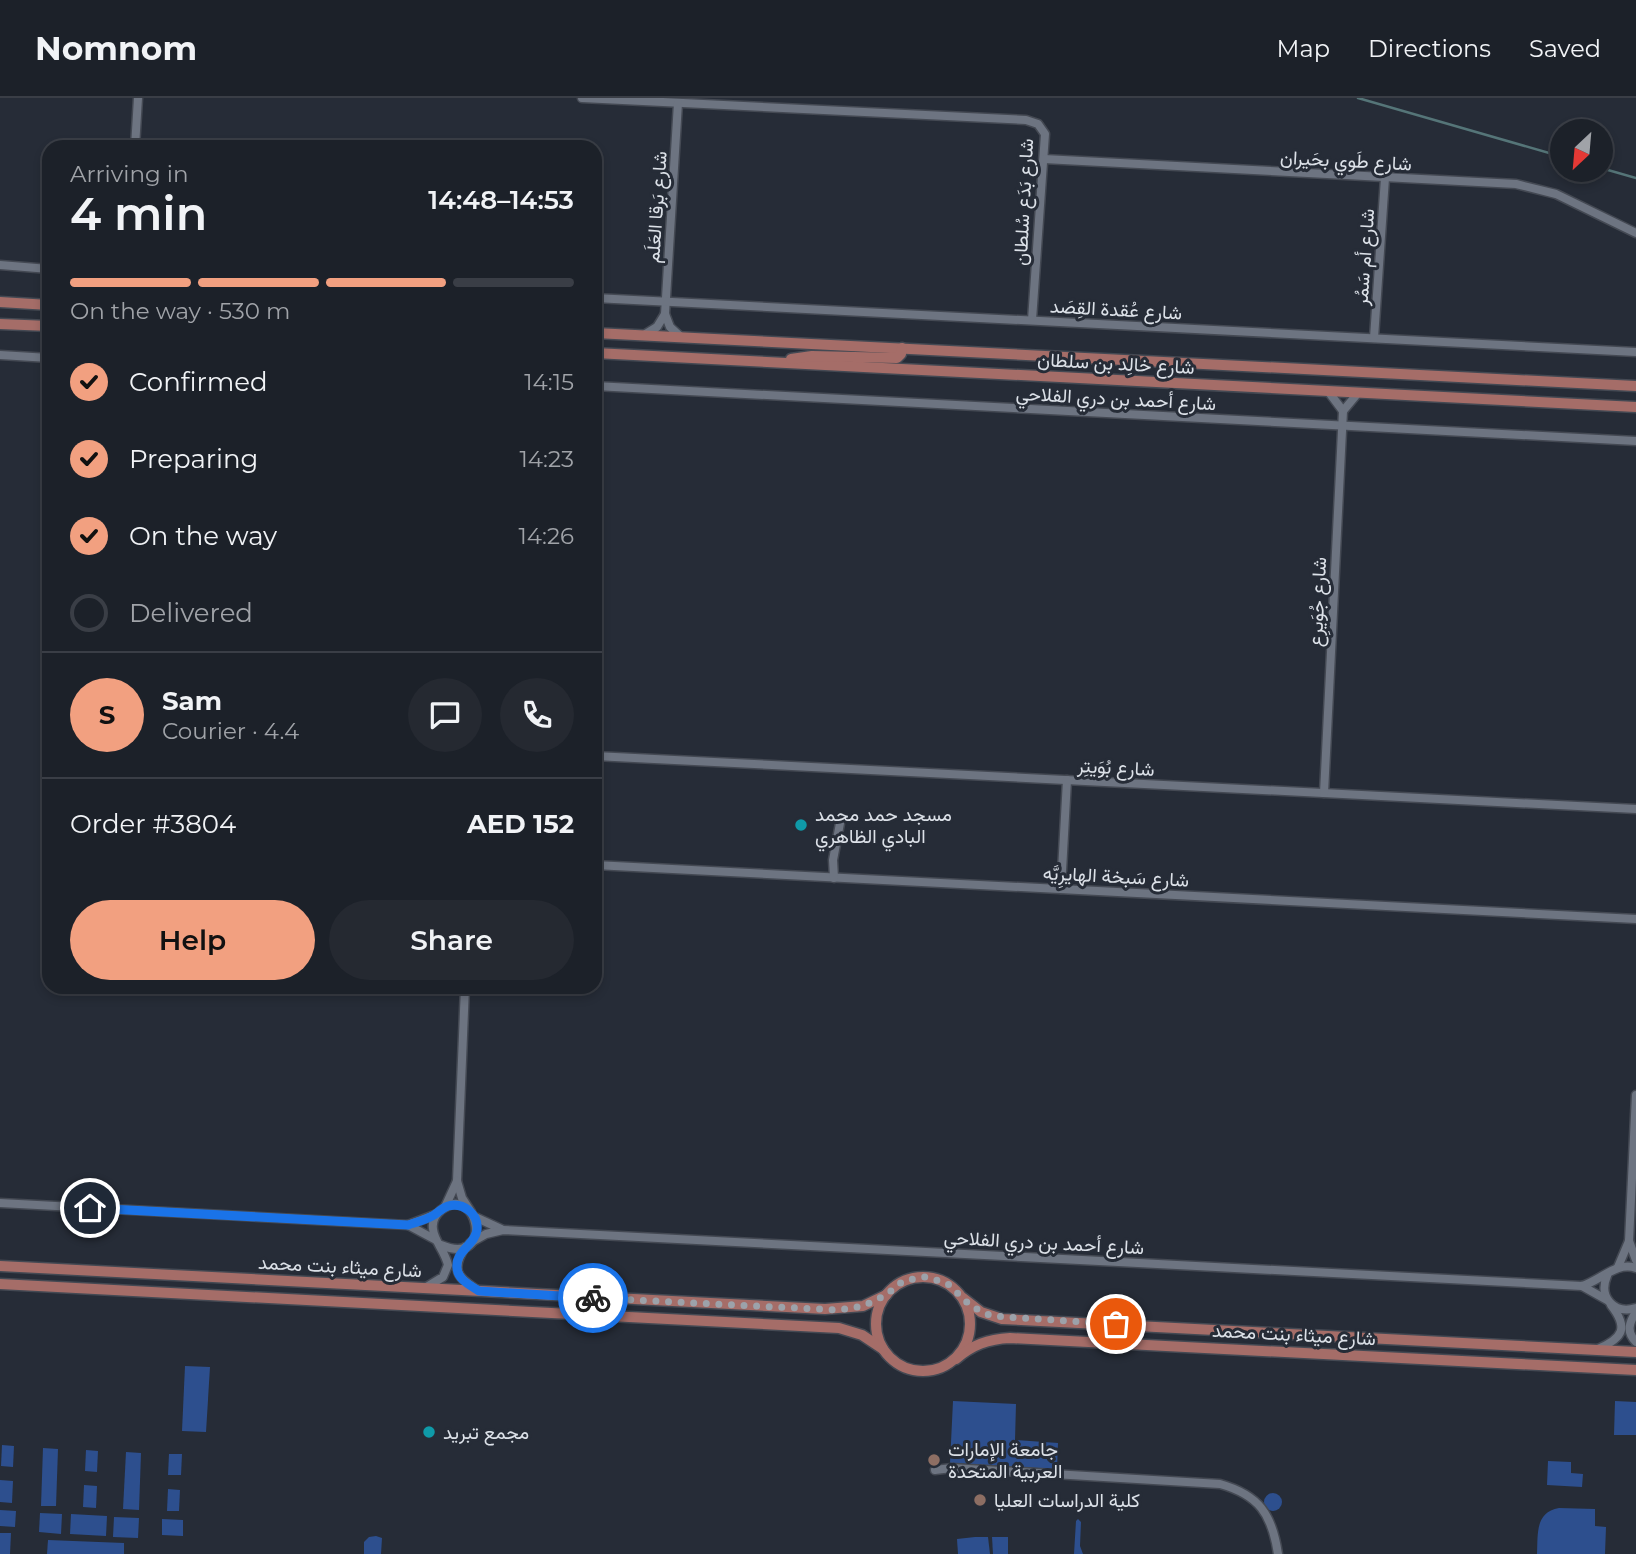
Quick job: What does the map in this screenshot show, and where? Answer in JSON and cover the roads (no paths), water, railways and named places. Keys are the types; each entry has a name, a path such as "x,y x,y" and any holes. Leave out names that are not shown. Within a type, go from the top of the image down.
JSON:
{"main road":[{"path":"0,302 42,305"},
{"path":"0,324 42,326"},
{"name":"شارع خالِد بن سلطان","path":"602,333 1636,386"},
{"path":"784,363 812,356 897,358 902,348"},
{"name":"شارع خالِد بن سلطان","path":"602,353 1636,407"},
{"name":"شارع ميثاء بنت محمد","path":"0,1266 838,1310 863,1306 886,1295"},
{"path":"925,1277 947,1283 963,1298 969,1314 970,1330 965,1346 956,1359 936,1370 914,1371 899,1365 883,1349 876,1334 876,1317 886,1295 903,1281 925,1277"},
{"name":"شارع ميثاء بنت محمد","path":"0,1284 839,1328 863,1335 883,1349"},
{"path":"0,1290 39,1286"},
{"name":"شارع ميثاء بنت محمد","path":"963,1298 981,1312 1002,1319 1636,1352"},
{"name":"شارع ميثاء بنت محمد","path":"956,1359 965,1351 986,1341 1010,1338 1636,1370"}],"street":[{"path":"135,140 138,98"},
{"name":"شارع بَدَع سُلطان","path":"582,98 1026,120 1038,124 1045,134 1032,320"},
{"name":"شارع بَرقا العَلَم","path":"664,314 678,103"},
{"name":"شارع طَوي بحَيران","path":"1044,159 1508,183 1556,194 1636,233"},
{"name":"شارع أم سَمُر","path":"1374,338 1385,178"},
{"path":"0,265 42,268"},
{"name":"شارع عُقدة القِصَد","path":"602,298 1636,352"},
{"path":"644,335 657,327 664,314"},
{"path":"664,314 670,327 681,337"},
{"path":"0,355 42,358"},
{"name":"شارع أحمد بن دري الفلاحي","path":"602,386 1636,441"},
{"path":"1328,391 1343,411 1358,393"},
{"name":"شارع جُوَيرِع","path":"1324,793 1343,411"},
{"name":"شارع بُوَيتِر","path":"602,756 1636,809"},
{"path":"1061,889 1067,780"},
{"path":"834,878 833,860 841,818"},
{"name":"شارع سَبخة الهايرِيَّه","path":"602,865 1636,919"},
{"path":"465,994 457,1181 462,1198 473,1214 477,1231 457,1260 457,1272 464,1282 479,1291"},
{"path":"1636,1095 1629,1241 1618,1267 1636,1268"},
{"path":"425,1288 443,1277 448,1265 433,1227 457,1181"},
{"path":"0,1203 408,1225 450,1249 468,1245"},
{"path":"408,1225 458,1205 473,1214"},
{"name":"شارع أحمد بن دري الفلاحي","path":"473,1214 503,1230"},
{"name":"شارع أحمد بن دري الفلاحي","path":"468,1245 486,1234 503,1230 1582,1286 1618,1267"},
{"path":"1629,1241 1636,1260"},
{"path":"1596,1350 1612,1342 1621,1332 1621,1318 1604,1289 1609,1274"},
{"name":"شارع أحمد بن دري الفلاحي","path":"1582,1286 1610,1303"},
{"path":"1610,1303 1625,1310 1636,1310 1629,1326 1631,1337 1636,1342"},
{"path":"934,1470 952,1468 1220,1484 1244,1493 1262,1508 1269,1517 1278,1554"}],"waterway":[{"path":"1358,98 1550,153"},
{"path":"1614,172 1636,178"}],"place":[{"name":"مسجد حمد محمد البادي الظاهري","path":"801,825"},
{"name":"مجمع تبريد","path":"429,1432"},
{"name":"جامعة الإمارات العربية المتحدة","path":"934,1460"},
{"name":"كلية الدراسات العليا","path":"980,1500"}]}
